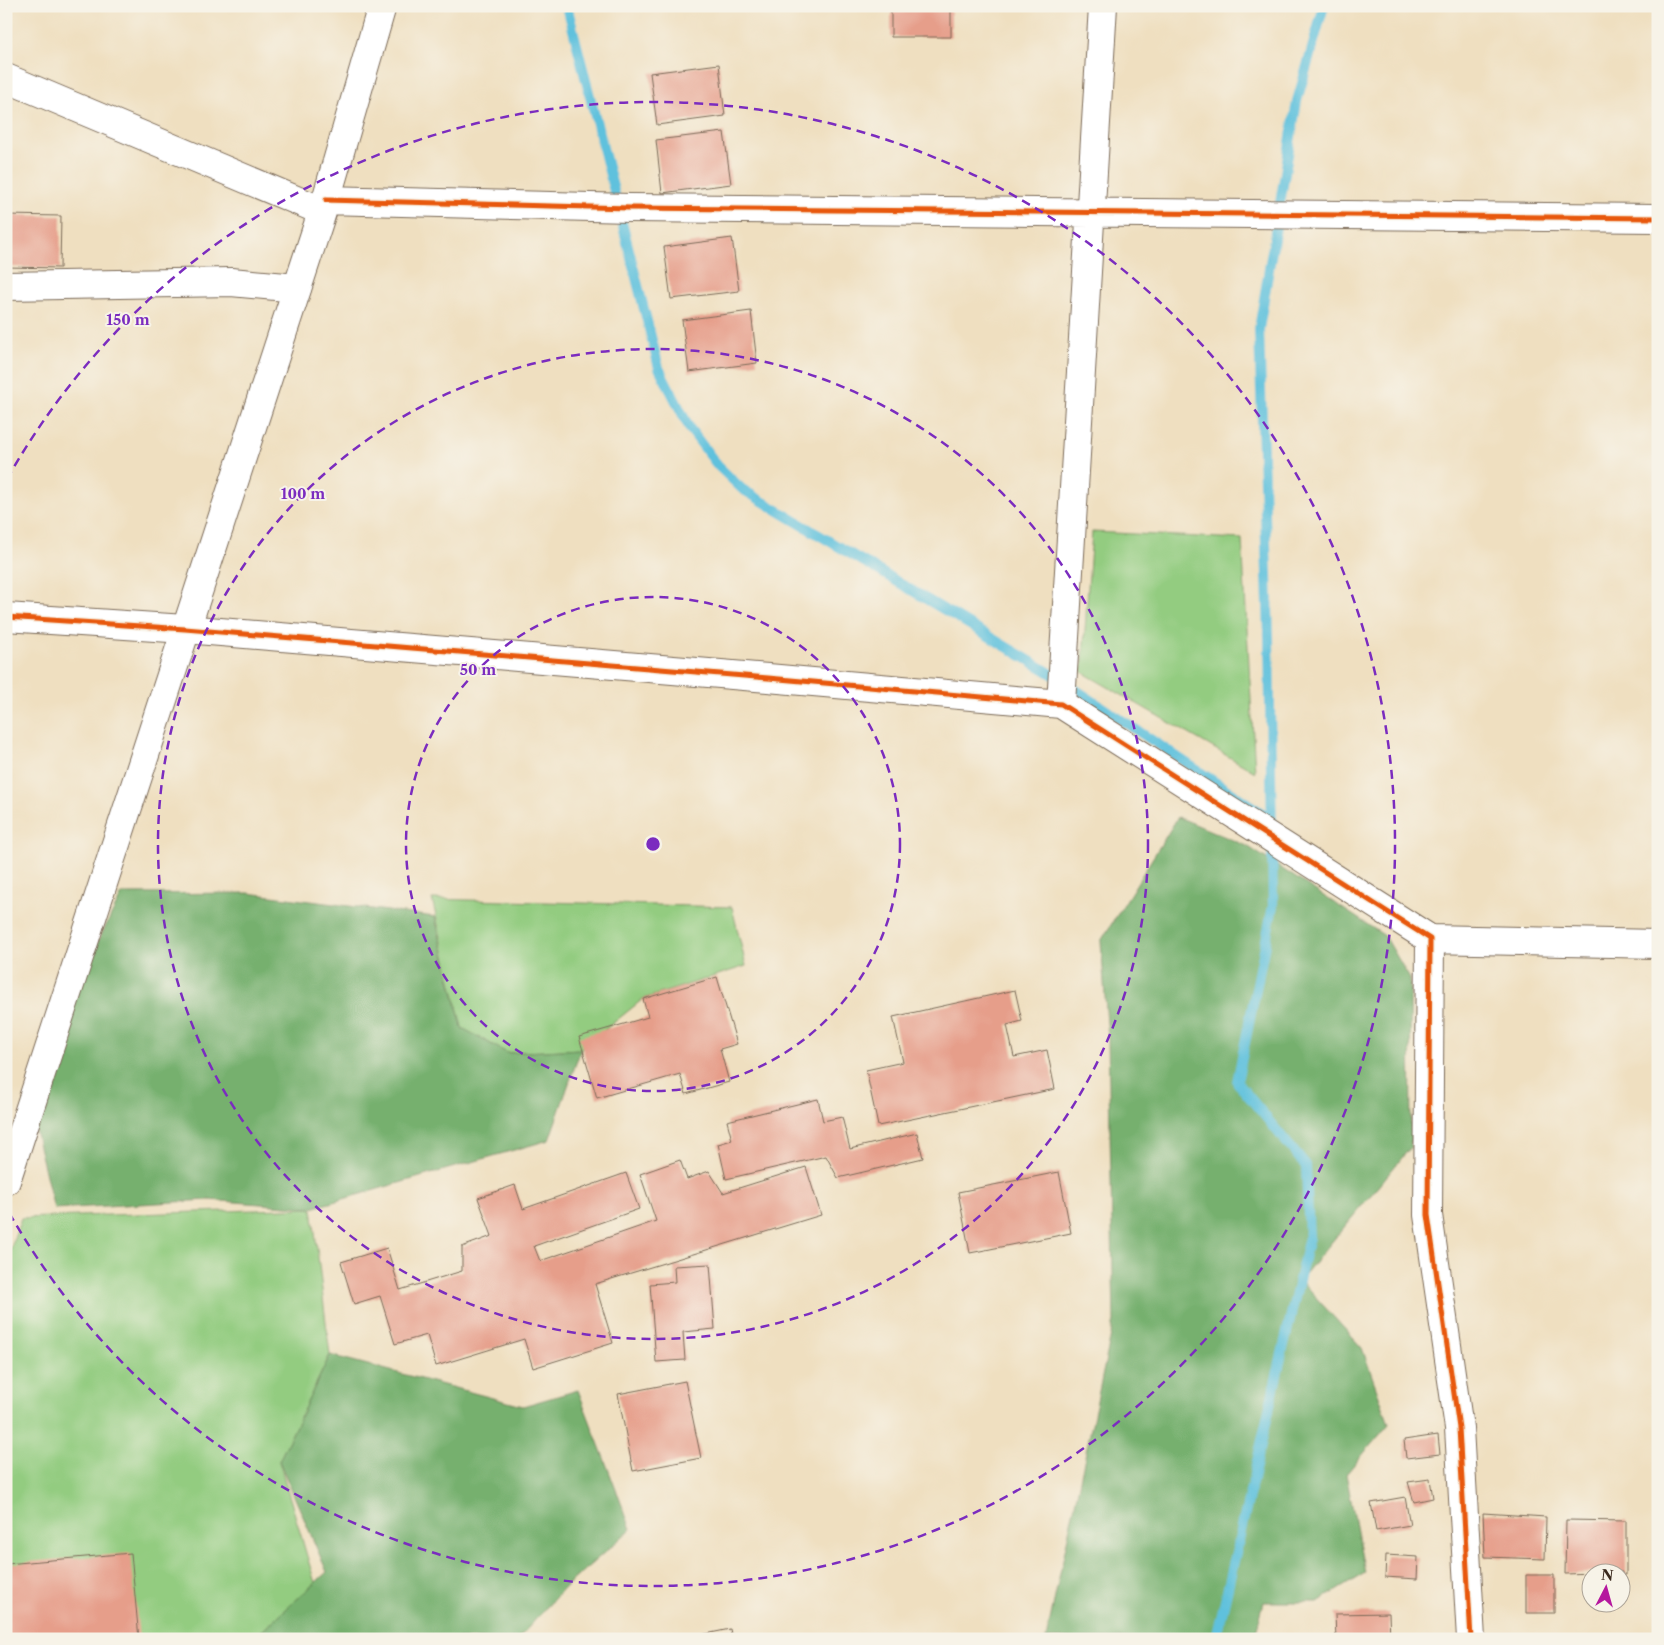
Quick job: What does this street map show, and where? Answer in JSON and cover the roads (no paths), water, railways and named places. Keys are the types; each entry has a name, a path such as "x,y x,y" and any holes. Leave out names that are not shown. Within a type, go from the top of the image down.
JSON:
{"street":[{"path":"6,1181 324,205 382,6"},
{"path":"1060,704 1103,6"},
{"path":"6,78 324,205 1090,214 1658,218"},
{"path":"6,286 231,282 297,288"},
{"path":"6,617 185,629 1060,704 1430,939 1658,944"},
{"path":"1430,939 1428,1215 1459,1428 1471,1639"}],"waterway":[{"path":"567,6 659,368 690,429 718,466 742,489 1052,674 1271,819"},
{"path":"1216,1639 1309,1237 1306,1166 1237,1082 1273,906 1269,636 1259,329 1297,101 1324,6"}]}
